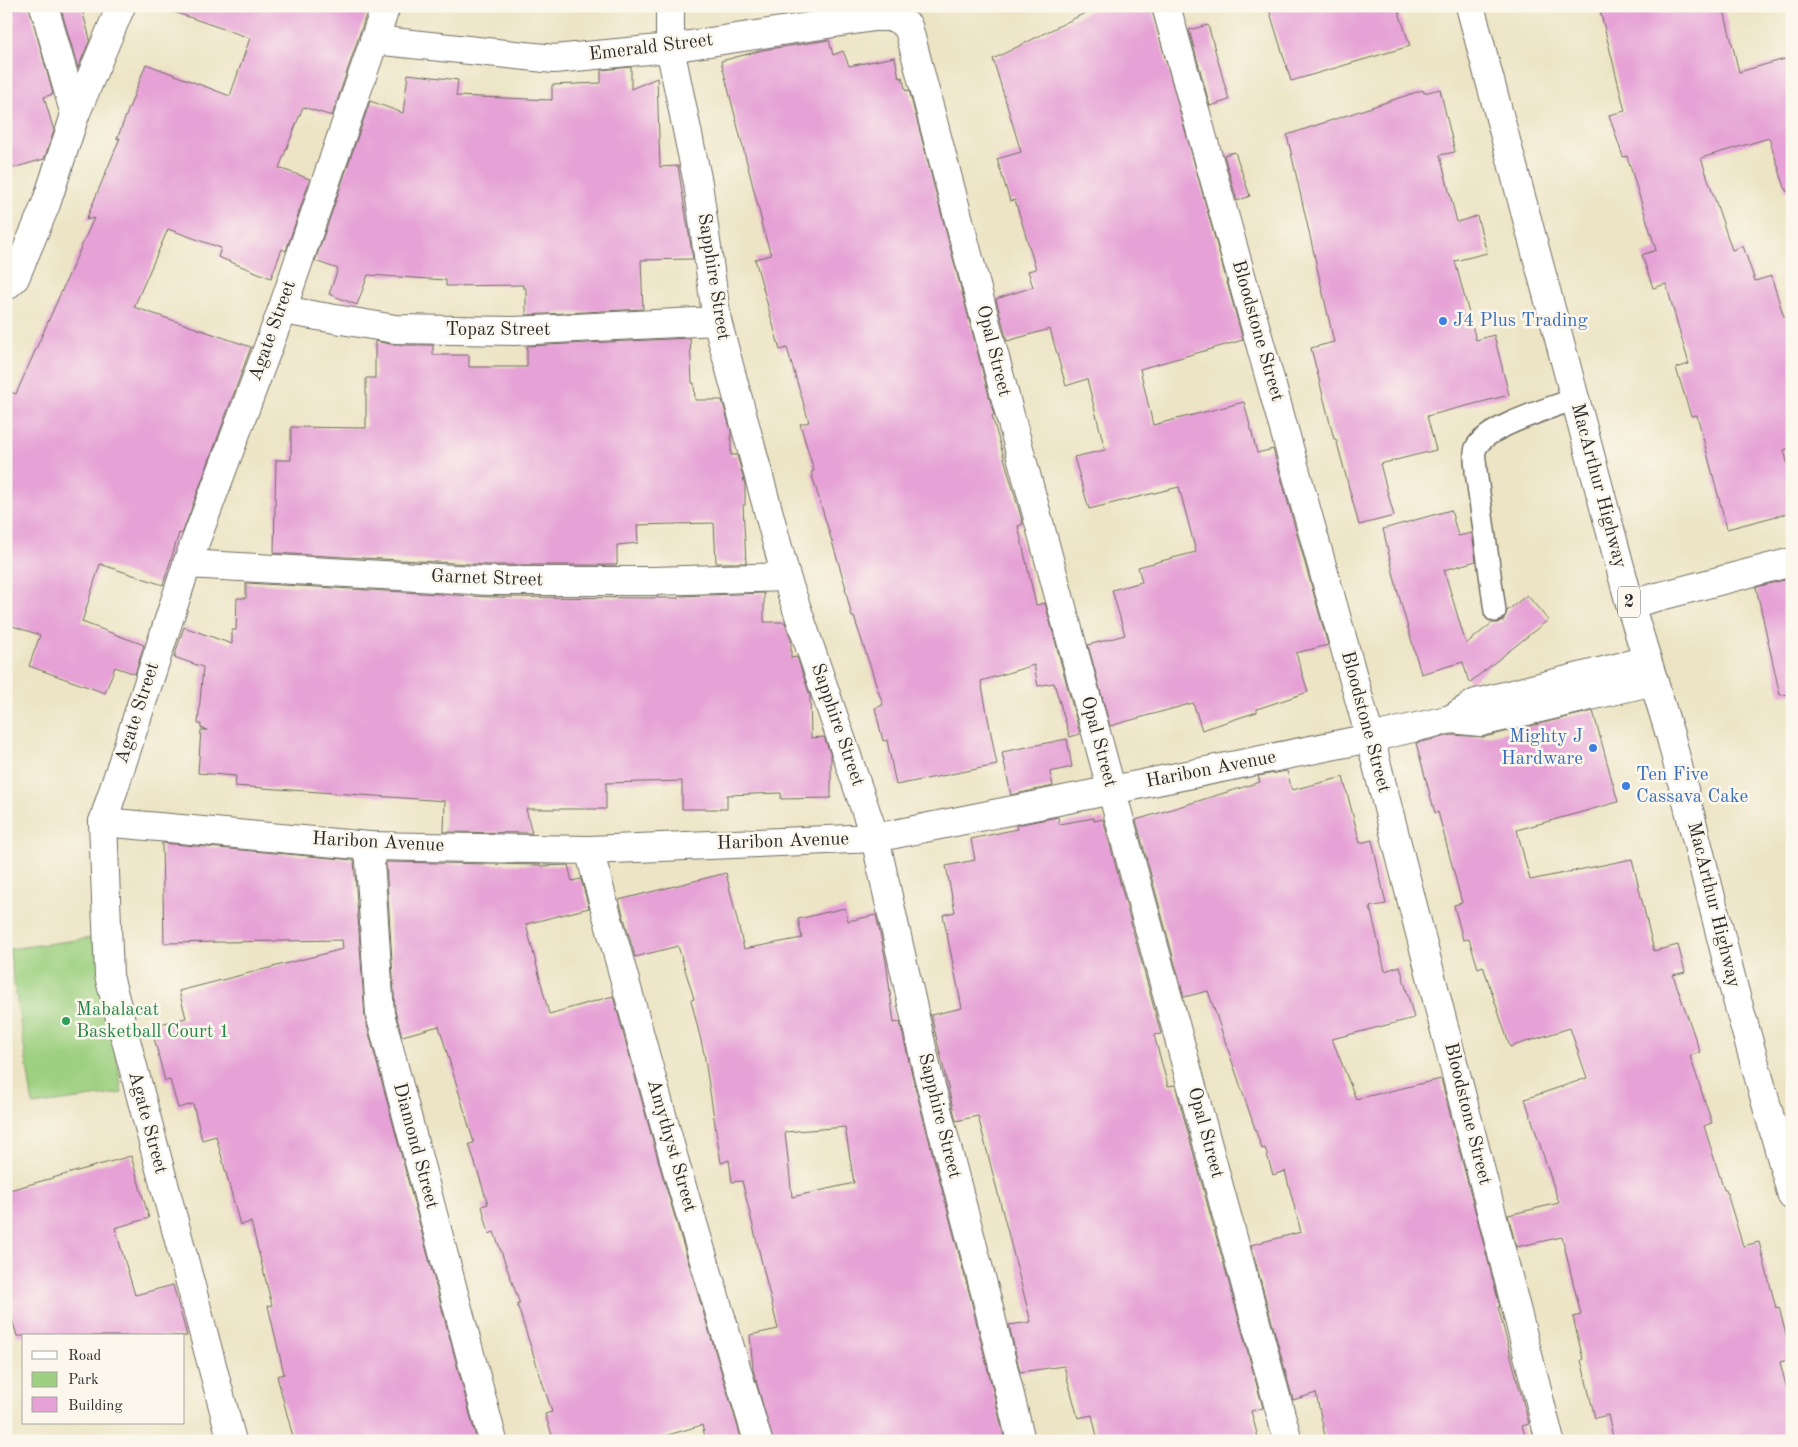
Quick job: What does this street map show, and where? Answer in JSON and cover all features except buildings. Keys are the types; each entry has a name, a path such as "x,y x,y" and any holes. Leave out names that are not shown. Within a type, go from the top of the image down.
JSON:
{"main road":[{"path":"44,6 75,115"},
{"path":"6,286 15,278 46,204 75,115 121,6"},
{"name":"Agate Street","path":"232,1441 109,976 103,822 187,564 282,310 386,6"},
{"name":"Sapphire Street","path":"670,6 670,48 698,183 717,321 786,576 875,838 928,1075 986,1296 1021,1441"},
{"name":"Bloodstone Street","path":"1166,6 1370,738 1550,1441"},
{"name":"MacArthur Highway","path":"1470,6 1630,604 1671,738 1734,989 1792,1196"},
{"name":"Emerald Street","path":"374,40 554,59 670,48 874,17 893,17 908,26 913,42"},
{"name":"Opal Street","path":"913,42 1011,419 1288,1441"},
{"name":"Topaz Street","path":"282,310 395,329 514,332 717,321"},
{"path":"1630,604 1792,562"},
{"name":"Garnet Street","path":"187,564 490,581 652,581 786,576"},
{"name":"Haribon Avenue","path":"103,822 369,846 589,850 875,838 1370,738 1451,719 1476,702 1650,671"},
{"name":"Diamond Street","path":"369,846 380,1014 493,1441"},
{"name":"Amythyst Street","path":"589,850 678,1170 758,1441"}],"lane":[{"path":"1496,611 1476,471 1475,449 1482,439 1502,426 1575,399"}],"green space":[{"name":"Mabalacat Basketball Court 1","path":"99,937 122,1093 33,1105 9,949"}],"place":[{"name":"J4 Plus Trading","path":"1443,321"},
{"name":"Mighty J Hardware","path":"1593,748"},
{"name":"Ten Five Cassava Cake","path":"1626,786"},
{"name":"Mabalacat Basketball Court 1","path":"66,1021"}]}
